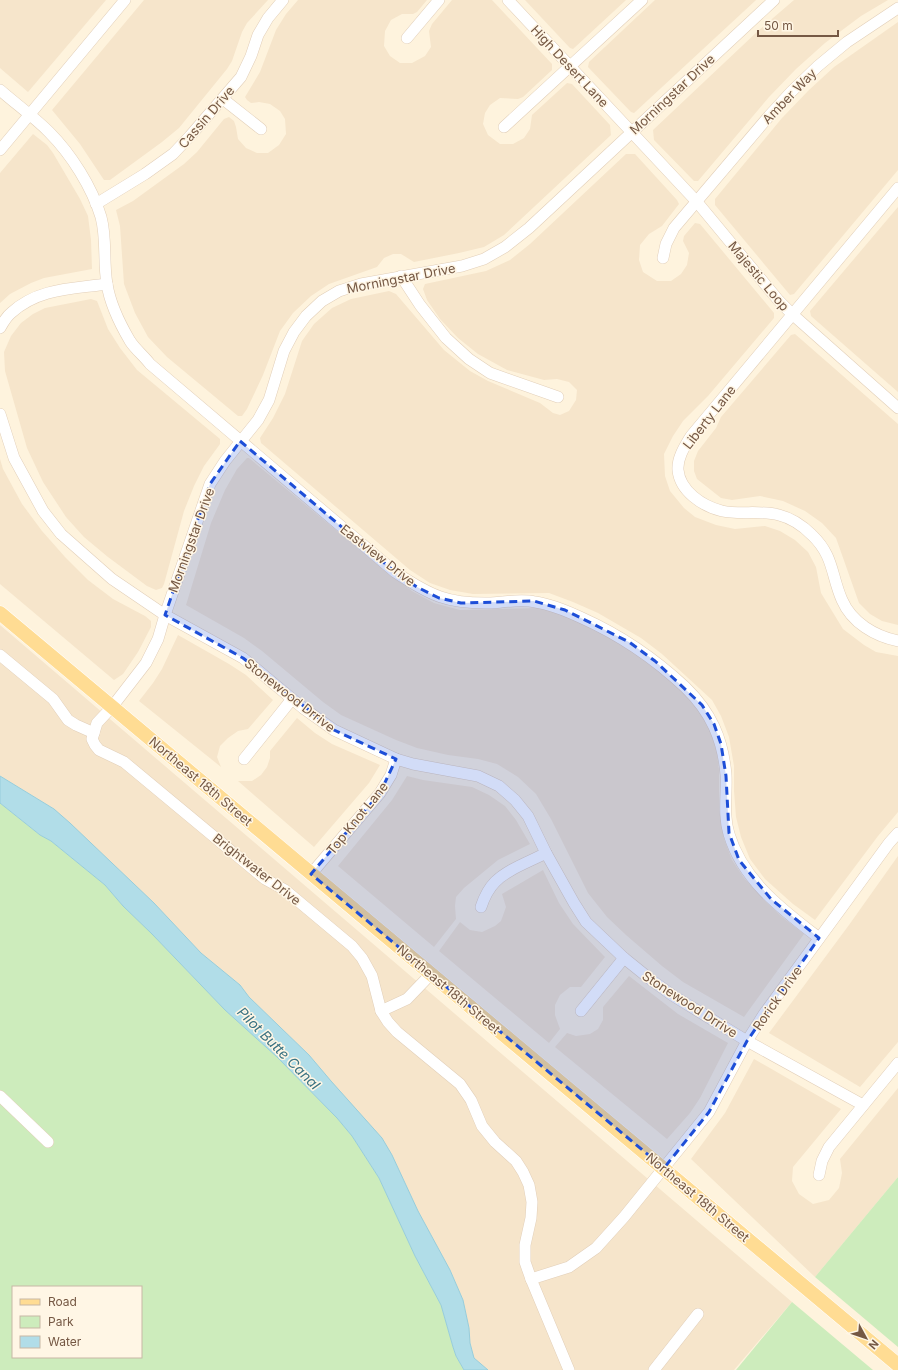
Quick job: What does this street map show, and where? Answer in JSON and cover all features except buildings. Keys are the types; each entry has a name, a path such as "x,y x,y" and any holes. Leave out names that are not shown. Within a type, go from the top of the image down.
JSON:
{"main road":[{"name":"Northeast 18th Street","path":"0,613 898,1365"}],"street":[{"path":"0,150 125,0"},
{"name":"Cassin Drive","path":"96,204 145,174 173,154 190,136 241,77 251,56 258,35 268,18 283,0"},
{"path":"407,38 439,0"},
{"name":"High Desert Lane","path":"508,0 631,132"},
{"path":"504,127 642,0"},
{"name":"Morningstar Drive","path":"112,707 146,663 158,639 210,484 240,441 258,420 269,400 284,351 294,332 306,316 322,301 339,291 361,284 462,266 484,259 505,247 529,228 774,0"},
{"name":"Amber Way","path":"663,258 666,244 674,228 791,92 818,66 847,42 898,8"},
{"name":"Eastview Drive","path":"0,90 49,132 62,146 77,168 96,204 101,219 107,284 115,311 130,341 150,364 395,572 417,587 439,598 461,603 534,601 565,610 596,624 629,642 655,661 685,687 702,705 714,724 722,744 726,776 725,804 729,833 740,860 752,880 771,899 819,938"},
{"path":"223,98 261,130"},
{"name":"Majestic Loop","path":"631,132 697,202 779,301 898,408"},
{"name":"Liberty Lane","path":"898,188 691,436 681,453 678,470 683,485 694,497 706,506 734,513 760,512 779,515 795,522 812,535 823,547 831,564 842,600 851,615 861,625 875,633 898,641"},
{"path":"401,276 420,305 446,338 469,359 490,373 558,397"},
{"path":"0,328 10,314 30,299 52,291 107,284"},
{"name":"Stonewood Drrive","path":"0,414 14,458 43,511 61,534 112,579 165,615 243,658 292,699 334,730 396,759 413,764 478,776 499,786 515,800 528,816 546,853 586,922 624,958 672,995 747,1040 863,1106"},
{"path":"0,655 53,700 68,720 76,725 94,733 97,723 112,707"},
{"path":"244,759 292,699"},
{"name":"Brightwater Drive","path":"94,733 92,739 99,750 124,762 265,879 285,890 352,946 362,958 372,976 381,1011 388,1022 397,1032 460,1084 471,1100 482,1126 495,1142 516,1161 529,1185 532,1202 531,1218 525,1245 526,1262 530,1279 569,1370"},
{"name":"Top Knot Lane","path":"312,874 380,793 391,775 396,759"},
{"name":"Rorick Drive","path":"530,1279 570,1266 596,1248 624,1217 709,1112 747,1040 764,1014 889,842 898,833"},
{"path":"481,907 486,895 494,883 507,873 546,853"},
{"path":"581,1011 624,958"},
{"path":"381,1011 406,999 431,974"},
{"path":"819,1175 822,1161 829,1147 898,1063"},
{"path":"0,1096 48,1142"},
{"path":"654,1370 698,1314"}],"highlighted area":[{"path":"240,441 395,572 417,587 439,598 461,603 534,601 565,610 629,642 655,661 702,705 714,724 721,744 726,776 729,833 739,860 771,899 819,938 747,1041 709,1112 664,1168 311,874 380,793 396,759 334,730 243,658 165,615 210,484"}],"shaded area":[{"path":"0,0 106,0 28,92 0,68"},
{"path":"144,0 268,0 247,23 242,32 232,61 227,69 179,128 110,180 104,180 80,144 52,110"},
{"path":"298,0 427,0 417,12 413,14 402,14 391,20 385,31 384,46 390,56 400,63 412,63 425,56 431,47 429,31 432,24 452,0 492,0 552,64 552,70 523,97 518,99 500,98 490,105 485,113 483,124 488,135 500,144 513,144 524,138 530,129 532,115 567,83 572,84 610,125 611,135 504,235 484,247 414,262 401,254 393,254 384,258 377,267 329,284 311,296 293,313 280,331 263,375 247,409 242,416 238,416 167,357 148,337 135,313 124,284 120,226 116,210 133,201 184,164 197,152 224,119 229,117 234,121 238,139 246,148 257,153 268,153 279,145 286,134 285,119 280,111 270,104 259,102 251,103 245,97 260,72 276,30 286,14"},
{"path":"525,0 626,0 573,49 570,48"},
{"path":"655,0 756,0 634,113 631,112 588,67 589,62"},
{"path":"794,0 888,0 861,16 825,43 796,69 769,97 698,181 694,181 654,140 653,130 759,30"},
{"path":"898,22 898,170 794,294 790,295 715,205 715,199 782,118 809,90 834,67"},
{"path":"33,134 47,145 53,153 80,199 88,216 92,269 44,278 10,294 0,303 0,173"},
{"path":"626,154 635,154 679,204 662,226 649,234 640,245 639,260 643,272 657,281 671,281 681,274 687,265 689,253 683,241 684,236 695,223 700,224 774,313 774,318 708,396 683,421 673,436 664,454 665,476 670,491 684,508 695,517 716,525 735,529 765,526 780,531 795,540 808,552 816,567 821,593 843,629 876,652 898,656 898,812 878,836 815,920 793,904 765,879 750,859 741,837 736,817 734,766 729,737 721,716 712,700 662,654 641,638 598,613 549,593 473,594 450,590 430,583 410,570 261,443 260,438 273,418 285,394 302,341 314,324 332,308 351,299 389,291 396,294 444,350 470,371 488,381 540,403 553,413 560,415 569,411 576,400 577,390 569,382 557,379 544,380 507,370 478,354 458,338 440,319 427,300 423,289 425,284 486,271 510,260 530,244"},
{"path":"898,207 898,392 811,316 810,311"},
{"path":"91,299 97,301 108,329 137,370 220,439 220,444 204,466 194,486 184,511 164,584 162,588 156,590 147,586 108,557 84,537 66,517 43,482 27,448 5,371 4,352 11,336 21,323 33,314 45,308"},
{"path":"795,334 898,424 898,625 882,621 870,614 859,603 836,538 822,523 805,511 783,501 760,496 732,500 721,498 697,479 694,471 694,461 698,451 716,428 721,417 791,335"},
{"path":"247,458 249,458 384,570 412,591 434,603 460,610 541,608 565,615 629,649 658,670 696,705 708,722 716,745 719,770 719,810 724,839 732,860 744,878 766,902 804,934 744,1017 683,982 662,966 607,917 588,893 551,819 536,794 518,777 497,764 417,748 341,715 244,638 186,605 211,523 225,490 237,469"},
{"path":"0,459 3,469 22,504 42,531 65,557 88,580 113,599 145,616 151,621 151,627 138,652 123,674 114,680 0,584"},
{"path":"0,625 792,1302 734,1370 488,1370 474,1358 463,1300 450,1270 418,1211 392,1155 309,1055 249,997 240,985 201,953 154,903 54,809 0,776"},
{"path":"178,635 246,675 273,700 248,729 238,731 220,746 217,757 221,767 139,701 162,669"},
{"path":"297,718 315,733 332,744 380,765 369,783 314,847 238,781 252,781 261,775 267,767 270,758 270,751"},
{"path":"407,776 423,780 472,787 489,795 505,806 516,820 530,844 498,860 464,888 456,897 456,919 434,947 338,866 392,800"},
{"path":"898,856 898,1042 860,1087 769,1033"},
{"path":"543,870 559,903 573,924 605,957 581,987 570,987 560,995 555,1005 555,1015 560,1029 549,1043 439,951 460,922 470,930 482,932 495,926 501,921 506,907 502,894"},
{"path":"629,976 678,1014 728,1043 700,1098 690,1113 667,1139 555,1047 567,1033 576,1036 590,1034 598,1029 603,1020 603,1007"},
{"path":"754,1059 841,1109 793,1167 792,1181 799,1194 813,1204 829,1200 839,1188 842,1173 840,1159 898,1088 898,1177 815,1277 691,1159 725,1113"}],"green space":[{"path":"0,803 40,835 51,841 105,885 123,906 225,1010 277,1057 337,1118 352,1136 379,1178 415,1256 441,1305 456,1356 464,1370 0,1370"},
{"path":"898,1177 898,1347 815,1277"},
{"path":"792,1302 873,1370 736,1370"}],"water":[{"name":"Pilot Butte Canal","path":"0,776 54,809 70,823 154,903 201,953 240,985 249,997 309,1055 382,1138 392,1155 418,1211 450,1270 463,1300 474,1358 488,1370 464,1370 456,1356 441,1305 415,1256 379,1178 352,1136 337,1118 277,1057 225,1010 123,906 105,885 51,841 40,835 0,803"}]}
